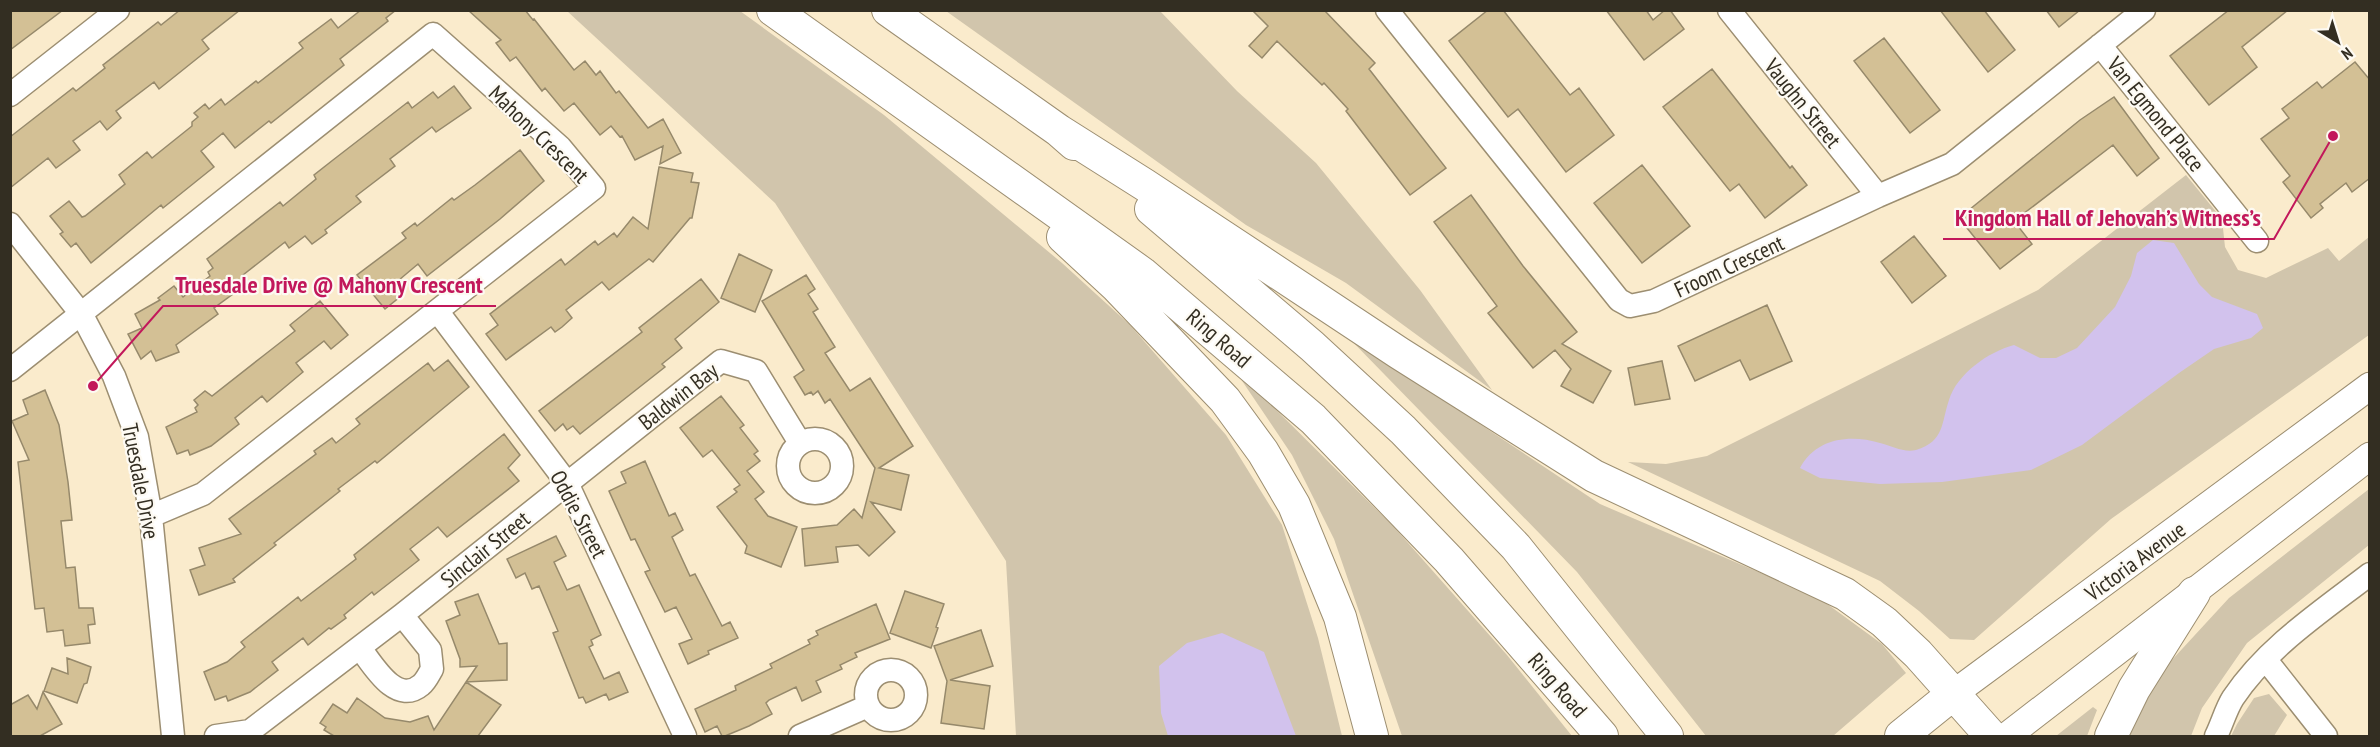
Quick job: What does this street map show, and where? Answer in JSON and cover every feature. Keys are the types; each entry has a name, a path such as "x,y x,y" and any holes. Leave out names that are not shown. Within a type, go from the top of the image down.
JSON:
{"highway":[{"name":"Ring Road","path":"773,10 1142,273 1313,419 1449,560 1602,736"},
{"path":"888,10 1058,130 1399,353 1594,476 1845,594 1884,622 1918,654 1991,736"},
{"path":"1058,130 1312,346 1403,430 1516,547 1667,736"},
{"path":"965,146 1116,286 1225,400 1263,452 1294,505 1340,617 1372,736"},
{"path":"2111,736 2134,688 2194,593"},
{"name":"Victoria Avenue","path":"1901,736 1953,694"}],"main road":[{"name":"Victoria Avenue","path":"1953,694 2370,386"},
{"path":"2007,736 2370,456"}],"street":[{"path":"10,94 118,10"},
{"name":"Vaughn Street","path":"1729,10 1878,196"},
{"name":"Froom Crescent","path":"1396,13 1619,300 1630,306 1654,301 1878,196 1952,164 2144,10"},
{"name":"Mahony Crescent","path":"82,315 433,34 560,147 594,188 203,494 151,516"},
{"name":"Van Egmond Place","path":"2100,45 2257,241"},
{"name":"Truesdale Drive","path":"10,224 82,315 114,376 137,437 151,516 173,736"},
{"name":"Oddie Street","path":"438,312 567,483 685,736"},
{"path":"10,370 82,315"},
{"name":"Baldwin Bay","path":"567,483 721,361 756,371 800,443"},
{"name":"Sinclair Street","path":"216,736 250,730 360,648 567,483"},
{"path":"2216,736 2232,699 2266,660 2302,626 2370,574"},
{"path":"360,648 392,687 405,691 421,685 432,669 430,650 402,615"},
{"path":"2266,660 2326,736"},
{"path":"800,736 868,706"}],"shaded area":[{"path":"567,11 740,11 884,115 1062,263 1130,325 1226,435 1282,525 1318,638 1342,736 1016,736 1006,561 775,203"},
{"path":"946,11 1160,11 1237,91 1316,163 1420,290 1492,390 1346,283 1246,225"},
{"path":"2186,175 2222,219 2225,247 2238,270 2266,278 2328,248 2339,261 2369,237 2369,335 2111,519 1974,640 1950,639 1880,581 1628,462 1666,464 1707,456 2038,290"},
{"path":"2153,240 2174,243 2199,284 2212,297 2257,314 2263,328 2251,338 2214,349 2082,445 2031,470 1942,482 1880,484 1820,478 1800,468 1815,450 1835,441 1869,440 1907,451 1916,450 1932,442 1940,430 1953,390 1966,373 1984,359 2014,345 2040,358 2056,358 2077,348 2115,307 2131,276 2137,253"},
{"path":"1346,335 1600,504 1819,598 1882,644 1906,673 1833,736 1706,736 1577,572"},
{"path":"1232,366 1394,527 1507,655 1572,736 1402,736 1334,539 1292,455"},
{"path":"2369,489 2369,545 2247,643 2202,708 2191,736 2126,736 2159,674 2229,598"},
{"path":"1222,633 1264,652 1296,736 1168,736 1161,713 1159,666 1187,643"},
{"path":"2269,694 2287,715 2274,736 2231,736 2254,698"},
{"path":"2093,707 2097,710 2087,736 2056,736"}],"building":[{"path":"10,10 63,10 10,50"},
{"path":"180,10 240,10 202,40 209,49 159,89 154,82 116,111 121,118 107,130 100,121 73,141 80,150 56,168 48,158 10,188 10,137 73,88 76,91 105,68 103,65 158,22 161,25"},
{"path":"361,10 396,10 386,18 388,21 340,59 344,65 271,123 269,121 235,148 223,133 201,151 214,167 163,208 161,205 91,263 76,243 71,247 60,234 63,232 50,216 69,201 82,217 85,216 125,184 119,175 147,152 152,158 192,126 192,122 198,117 194,113 205,104 209,109 221,99 225,105 303,48 299,43 331,19 338,28"},
{"path":"468,10 525,10 574,70 585,61 596,75 600,71 616,93 619,91 648,128 663,119 681,153 660,164 663,146 635,160 622,136 620,137 611,126 600,135 574,103 564,111 545,88 542,91 516,57 510,61 496,43 501,40"},
{"path":"1252,10 1324,10 1375,63 1369,69 1446,168 1410,195 1346,111 1348,109 1324,83 1322,85 1277,41 1262,58 1249,46 1268,26"},
{"path":"1488,10 1503,10 1570,95 1579,88 1614,135 1566,172 1518,109 1508,117 1449,41"},
{"path":"1606,10 1646,10 1653,20 1665,10 1670,10 1684,29 1644,60"},
{"path":"1940,10 1984,10 2015,50 1988,72"},
{"path":"2046,10 2080,10 2059,27"},
{"path":"2229,10 2288,10 2242,47 2257,67 2209,105 2170,56"},
{"path":"1884,38 1940,110 1910,133 1854,61"},
{"path":"2355,62 2370,80 2370,178 2352,192 2346,183 2320,204 2323,208 2311,218 2283,182 2290,176 2261,139 2289,118 2282,109 2317,82 2322,88"},
{"path":"1712,69 1790,168 1792,166 1807,185 1765,218 1739,184 1730,191 1663,107"},
{"path":"454,86 471,108 436,132 432,127 390,159 395,166 356,196 361,202 325,230 327,233 312,244 305,236 289,248 285,242 243,275 246,278 234,287 237,291 214,308 218,314 176,345 179,352 156,361 151,351 141,359 128,334 142,328 135,314 160,300 158,298 174,286 183,297 210,276 208,272 213,268 207,259 280,202 283,206 316,179 314,175 333,160 408,102 412,108 433,92 438,98"},
{"path":"2114,97 2159,158 2137,176 2113,145 2014,221 2032,244 2000,269 1959,218 2080,120"},
{"path":"520,150 544,181 427,276 418,264 393,285 401,296 385,309 357,275 406,238 402,233 415,223 417,226"},
{"path":"1642,165 1690,226 1642,263 1594,203"},
{"path":"659,167 693,173 691,182 699,183 692,218 653,262 649,259 609,290 602,282 566,310 572,318 562,327 555,332 551,327 506,360 486,334 498,325 490,314 561,259 565,265 595,241 598,245 614,233 617,237 633,217 648,229"},
{"path":"1471,195 1523,266 1577,332 1562,344 1611,371 1593,403 1561,386 1571,369 1555,350 1533,368 1488,313 1497,306 1434,222"},
{"path":"1914,236 1946,276 1912,303 1881,262"},
{"path":"739,254 772,270 755,312 721,298"},
{"path":"806,275 815,289 808,294 818,309 813,312 835,347 825,353 850,391 870,378 913,446 879,468 909,475 901,510 871,502 895,532 869,556 858,545 836,547 838,562 805,566 802,529 837,525 854,509 862,518 875,468 830,399 825,403 818,391 813,395 811,392 805,395 794,377 804,370 762,301"},
{"path":"701,279 719,302 675,339 682,348 662,364 665,367 580,434 573,426 567,430 563,424 555,431 539,411 642,332 639,328"},
{"path":"320,301 348,335 331,349 324,341 296,363 303,372 267,402 262,396 235,418 239,424 211,446 190,455 188,450 177,454 166,427 197,412 195,408 198,405 194,400 205,391 212,396 295,331 290,325"},
{"path":"1767,305 1792,361 1750,380 1740,360 1695,381 1678,346"},
{"path":"448,360 469,387 377,463 375,461 338,489 340,491 233,579 235,582 199,595 190,570 205,565 199,548 241,534 229,519 316,454 314,451 332,438 336,443 360,424 356,419 428,363 434,371"},
{"path":"1662,361 1670,399 1635,405 1628,368"},
{"path":"45,390 59,425 68,482 72,520 61,521 66,568 75,567 79,608 93,608 95,624 88,625 90,643 65,646 63,630 47,632 44,608 35,609 18,462 29,460 12,421 28,414 23,400"},
{"path":"721,396 744,425 740,428 758,451 754,454 760,461 747,471 764,492 755,499 768,516 797,527 781,567 745,553 747,546 717,507 737,492 734,489 740,485 712,450 703,457 680,428"},
{"path":"504,434 520,455 508,468 519,481 447,537 438,527 410,549 419,560 374,595 372,592 344,615 346,618 308,645 303,638 272,662 278,670 250,692 228,701 226,696 215,700 204,672 227,662 245,647 241,642 298,597 301,601 356,559 354,555"},
{"path":"645,461 669,516 675,513 683,530 672,537 690,576 695,574 722,626 730,622 738,638 708,651 709,654 688,664 679,644 692,639 676,607 665,612 645,572 650,570 635,539 631,540 609,491 626,483 621,472"},
{"path":"556,536 566,556 554,562 567,590 579,585 601,635 591,640 593,645 589,647 604,679 619,672 628,692 609,700 606,694 586,703 583,697 579,698 553,633 558,631 539,586 532,589 525,573 516,578 507,559"},
{"path":"905,591 944,604 931,648 890,633"},
{"path":"478,594 499,644 507,643 507,680 466,682 477,666 460,667 460,659 446,621 460,615 455,602"},
{"path":"876,604 890,639 855,653 857,657 840,665 842,669 816,681 821,692 802,701 796,687 769,700 766,703 772,714 749,726 725,736 722,736 717,726 705,732 695,709 736,690 735,686 772,668 770,664 810,644 808,640 818,635 816,631"},
{"path":"981,630 993,666 950,680 990,686 984,729 941,723 947,681 934,646"},
{"path":"67,658 91,667 87,683 84,684 77,703 44,691 52,668 68,674"},
{"path":"466,682 501,705 478,736 334,736 324,730 326,727 320,723 333,704 347,713 357,698 385,718 410,722 428,716 434,730"},
{"path":"43,692 62,724 40,736 10,736 10,705 28,695 37,709"}],"place":[{"name":"Kingdom Hall of Jehovah’s Witness’s","path":"2333,136"},
{"name":"Truesdale Drive @ Mahony Crescent","path":"93,386"}]}
